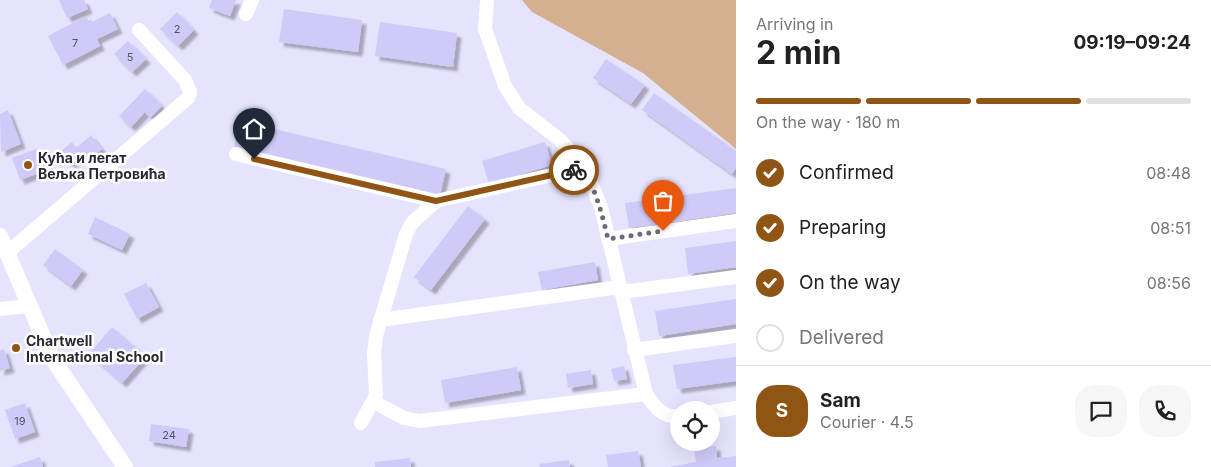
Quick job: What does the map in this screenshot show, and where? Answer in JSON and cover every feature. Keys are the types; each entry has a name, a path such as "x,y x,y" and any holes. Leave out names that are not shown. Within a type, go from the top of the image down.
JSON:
{"main road":[{"path":"0,236 28,306 52,358 123,466"}],"street":[{"path":"246,14 252,0"},
{"path":"487,0 485,29 505,86 519,108 568,147 583,168 601,207 646,394 662,414 670,417"},
{"path":"7,253 188,98 190,92 185,80 139,30"},
{"path":"236,154 436,201 583,168"},
{"path":"361,423 374,402 377,385 374,353 380,320 406,234 412,222 436,201"},
{"path":"608,239 736,221"},
{"path":"380,320 621,289 736,277"},
{"path":"0,309 28,306"},
{"path":"634,350 736,336"},
{"path":"374,402 404,418 419,421 646,394"},
{"path":"720,411 736,408"}],"shaded area":[{"path":"522,0 736,0 736,149 643,73 532,12"}],"building":[{"path":"59,0 84,0 88,9 67,18"},
{"path":"212,0 236,0 230,16 209,8"},
{"path":"284,9 362,20 358,52 279,42"},
{"path":"177,12 194,30 178,46 160,29"},
{"path":"110,13 118,29 97,39 100,46 63,65 48,36 86,16 90,23"},
{"path":"380,22 457,33 453,67 375,56"},
{"path":"128,41 146,59 132,72 114,54"},
{"path":"606,59 645,85 631,104 593,78"},
{"path":"145,89 162,106 150,118 145,112 131,127 119,116"},
{"path":"654,93 736,151 736,168 732,174 642,110"},
{"path":"8,110 21,144 1,152 0,114"},
{"path":"240,121 446,169 440,195 234,147"},
{"path":"91,135 102,149 88,160 83,154 71,164 60,152 72,142 76,148"},
{"path":"545,142 552,165 489,184 482,161"},
{"name":"Кућа и легат Вељка Петровића","path":"36,149 45,171 20,180 12,158"},
{"path":"736,188 736,213 629,228 625,203"},
{"path":"468,206 485,219 431,290 414,277"},
{"path":"95,217 130,234 122,250 88,234"},
{"path":"736,241 736,267 688,274 685,248"},
{"path":"55,249 83,270 71,286 43,265"},
{"path":"595,262 598,280 542,290 538,272"},
{"path":"146,283 159,307 137,319 124,294"},
{"path":"736,299 736,324 659,336 655,311"},
{"path":"112,327 146,356 122,383 89,354"},
{"path":"4,349 10,368 0,371 0,350"},
{"path":"736,357 736,381 677,389 673,365"},
{"path":"624,366 627,379 614,381 611,369"},
{"path":"517,367 521,390 445,403 441,380"},
{"path":"591,370 593,384 568,388 566,374"},
{"path":"25,403 35,432 15,439 5,410"},
{"path":"151,424 189,429 186,447 149,441"},
{"path":"638,451 641,467 608,467 606,455"},
{"path":"694,451 716,451 717,458 736,456 736,467 670,467 696,462"},
{"path":"40,457 43,467 11,467"},
{"path":"410,458 411,467 375,467 375,462"},
{"path":"569,460 570,467 540,467 539,464"}],"way so far":[{"path":"574,170 583,168 589,178 601,207 608,239 663,231"}],"place":[{"name":"Кућа и легат Вељка Петровића","path":"28,165"},
{"name":"Chartwell International School","path":"16,348"}],"route":[{"path":"254,159 436,201 574,170"}]}
